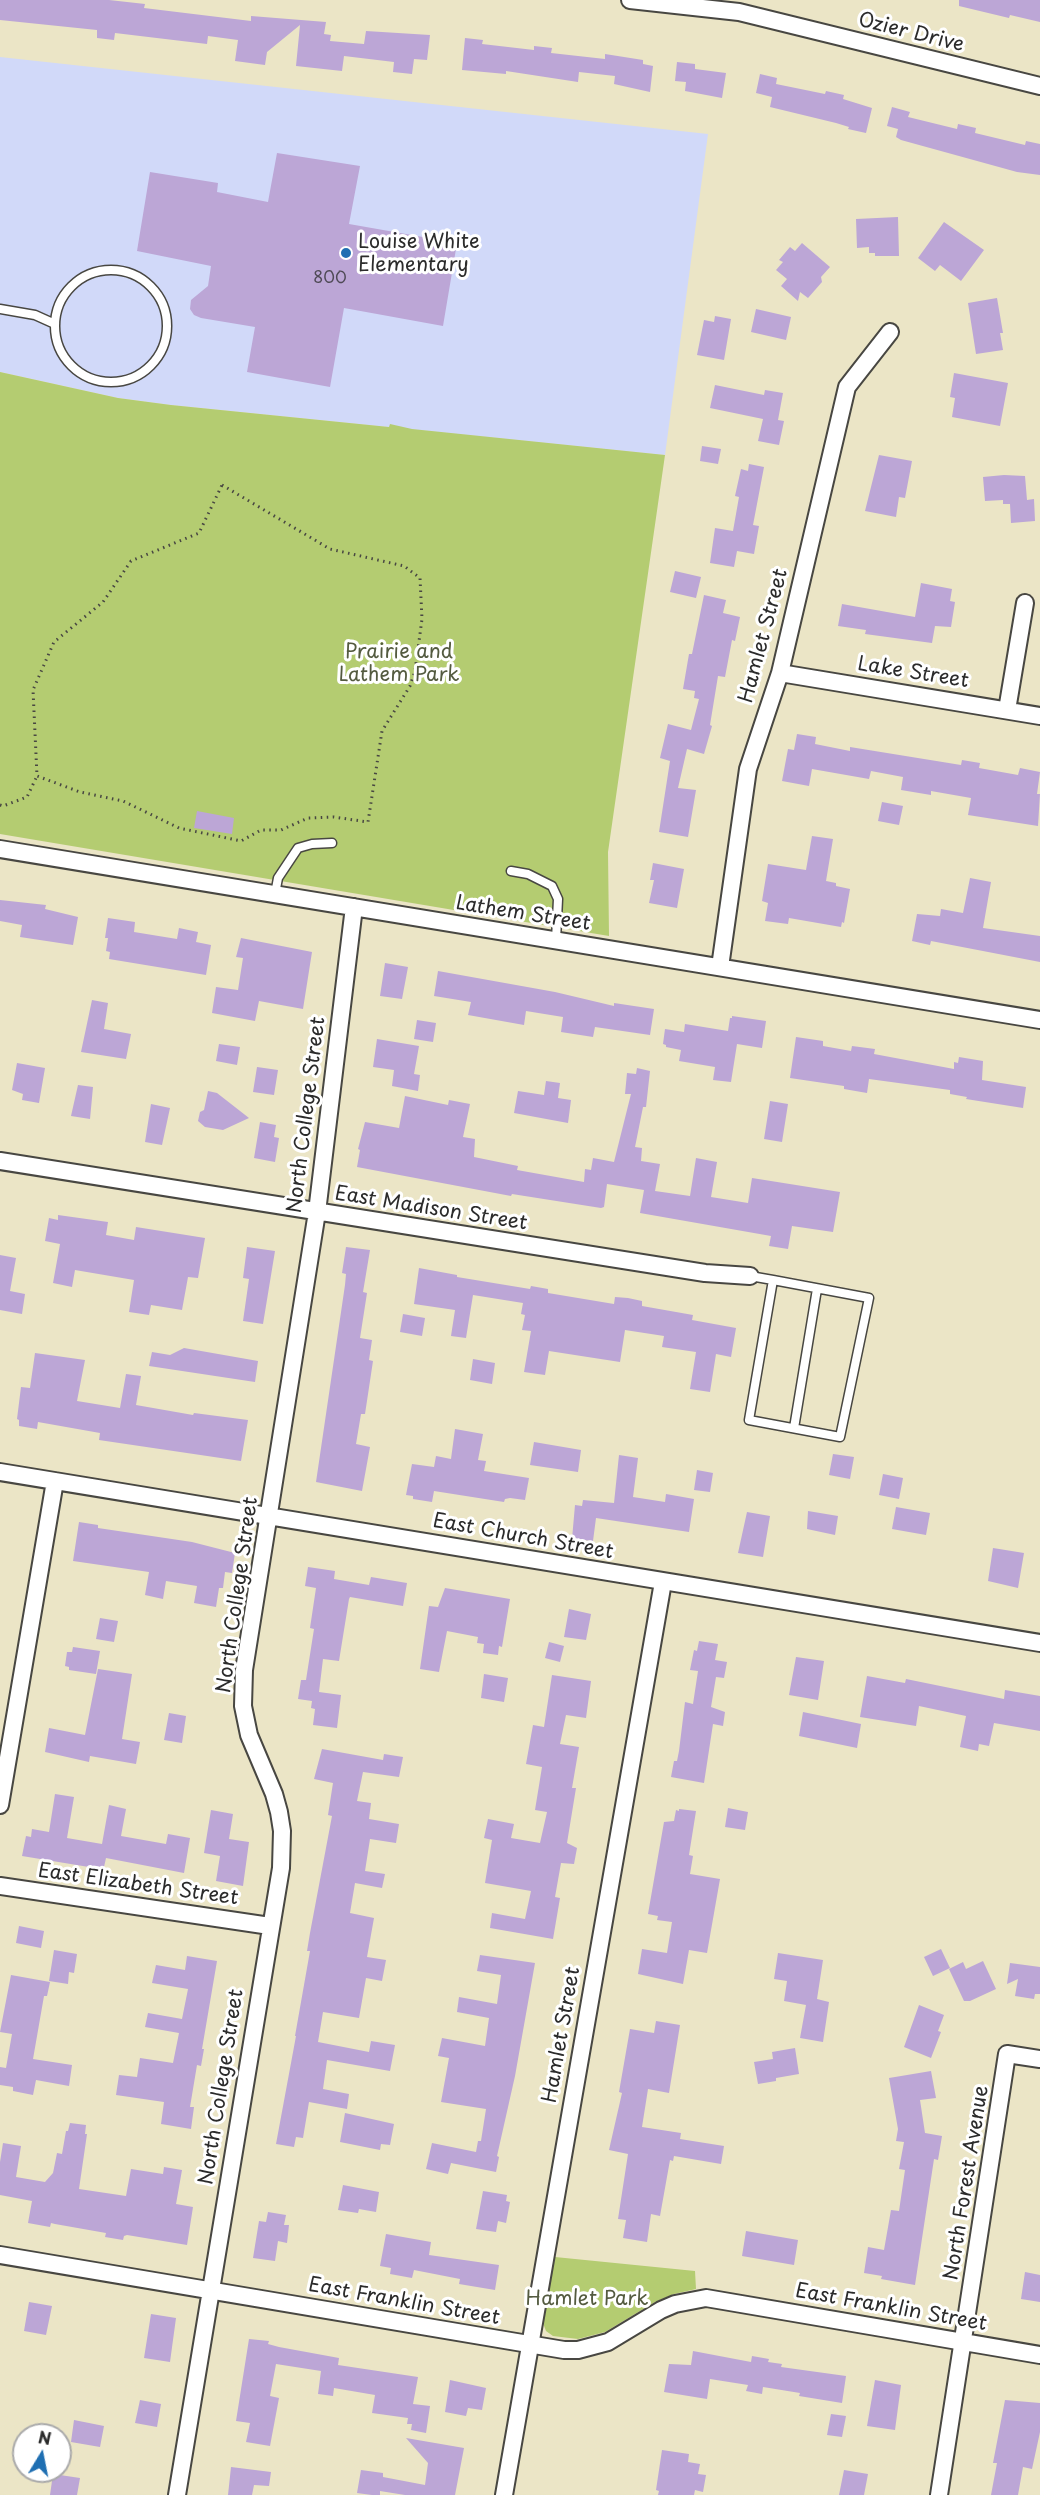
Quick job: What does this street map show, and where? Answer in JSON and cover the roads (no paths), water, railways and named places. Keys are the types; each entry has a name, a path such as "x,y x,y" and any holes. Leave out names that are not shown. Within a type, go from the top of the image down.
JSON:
{"street":[{"name":"Ozier Drive","path":"630,0 740,12 1040,86"},
{"name":"Hamlet Street","path":"720,967 748,769 780,673 847,387 890,332"},
{"path":"1007,710 1025,603"},
{"name":"Lake Street","path":"780,673 1040,716"},
{"name":"Lathem Street","path":"0,849 1040,1020"},
{"name":"North College Street","path":"177,2495 281,1868 282,1831 274,1794 249,1736 243,1688 317,1212 354,907"},
{"name":"East Madison Street","path":"0,1161 705,1273 750,1276"},
{"name":"East Church Street","path":"0,1472 1040,1643"},
{"path":"0,1805 55,1480"},
{"name":"Hamlet Street","path":"504,2495 663,1582"},
{"name":"East Elizabeth Street","path":"0,1886 270,1926"},
{"name":"North Forest Avenue","path":"939,2495 1007,2054 1040,2059"},
{"name":"East Franklin Street","path":"0,2255 564,2350 593,2348 623,2335 675,2304 706,2298 1040,2355"}],"lane":[{"path":"112,270 137,276 157,293 163,304 167,329 165,342 152,364 132,378 107,382 89,377 73,367 59,348 55,324 61,300 76,282 99,271 112,270"},
{"path":"0,309 35,315 55,324"},
{"path":"275,894 278,878 298,848 312,844 332,843"},
{"path":"511,871 528,874 552,886 558,899 556,940"},
{"path":"750,1276 773,1280 817,1289 869,1298 840,1437 749,1420 773,1280"},
{"path":"794,1428 817,1289"}],"place":[{"name":"Louise White Elementary","path":"346,253"}],"park label":[{"name":"Prairie and Lathem Park","path":"399,664"},
{"name":"Hamlet Park","path":"587,2299"}]}
